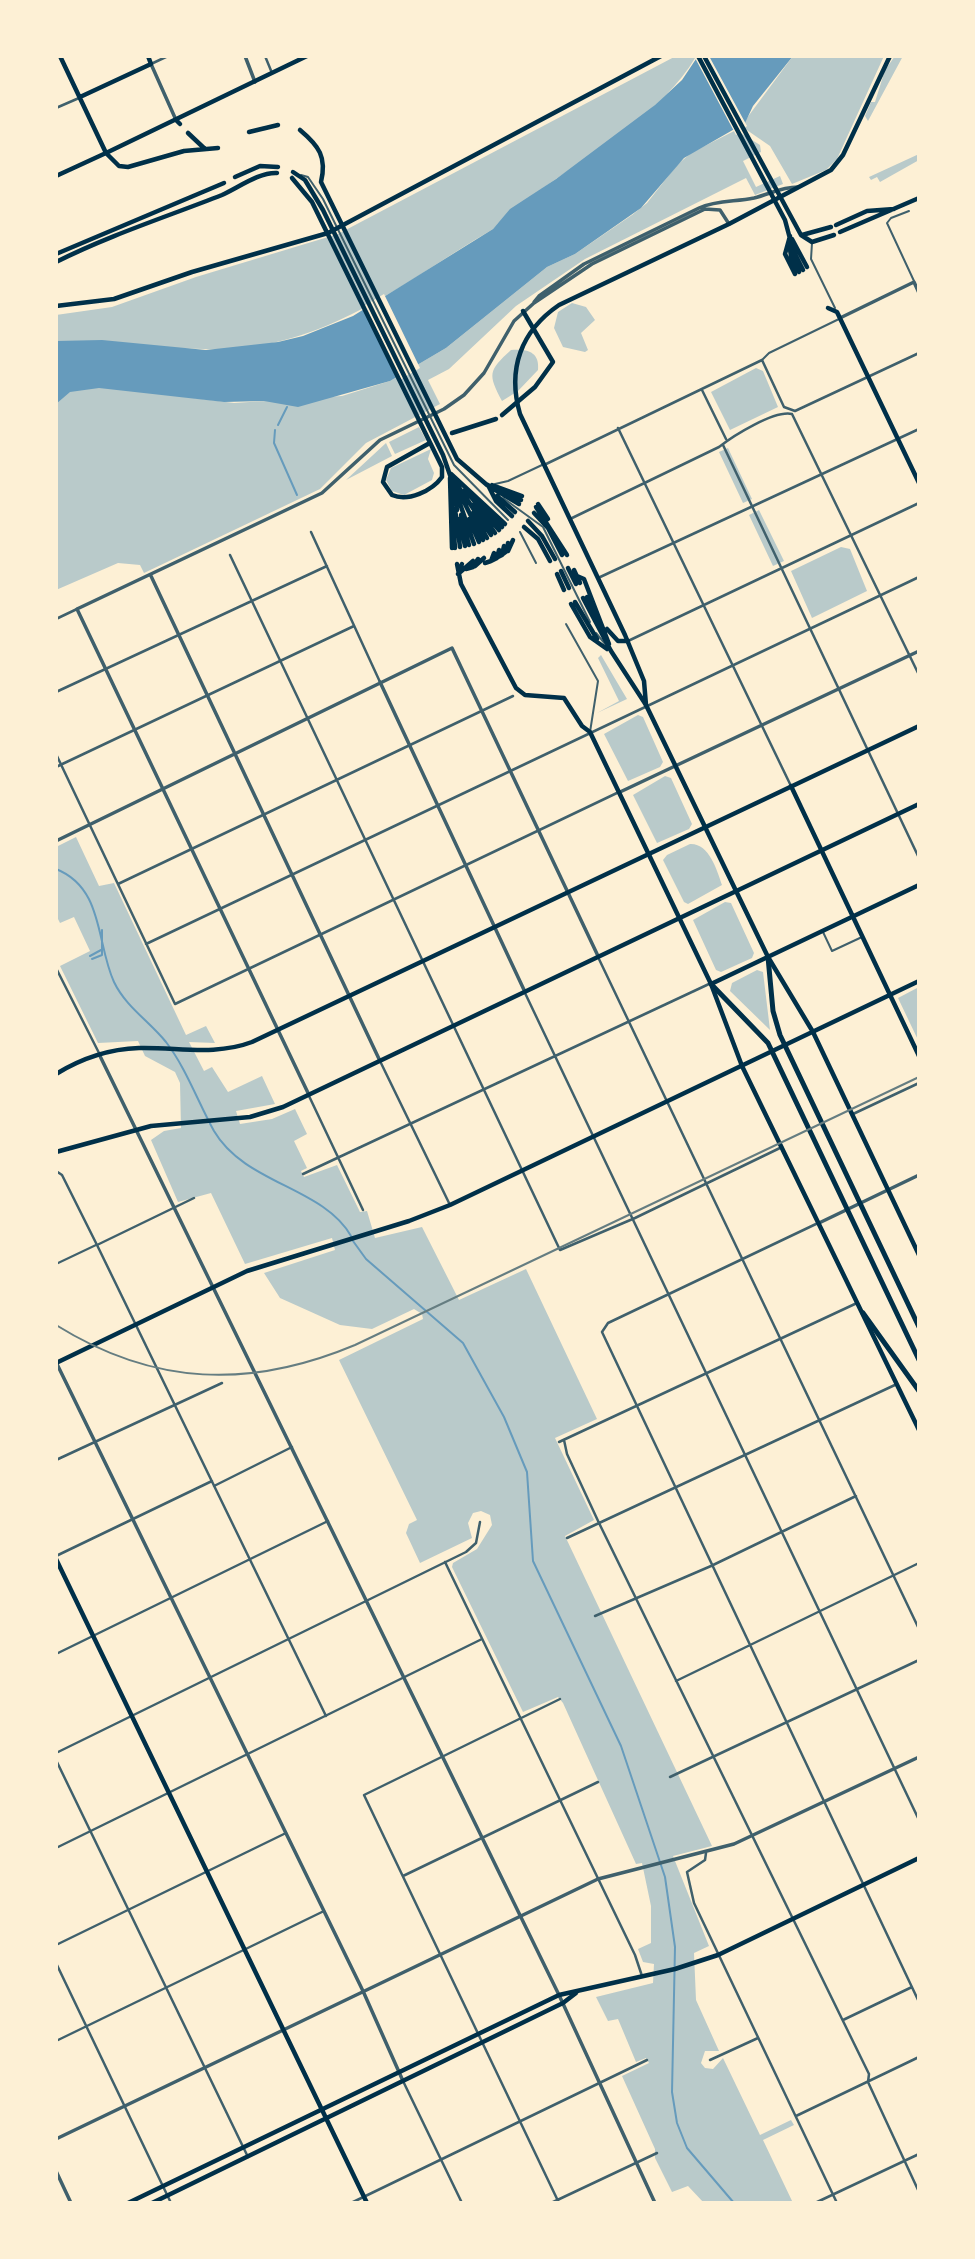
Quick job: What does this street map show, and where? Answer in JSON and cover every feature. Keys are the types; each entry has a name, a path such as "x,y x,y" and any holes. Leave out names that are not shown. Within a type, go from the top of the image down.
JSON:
{"highway":[{"path":"768,957 773,1012 780,1035 919,1327"},
{"path":"711,984 752,1022 768,1043 919,1360"},
{"path":"863,1314 919,1391"}],"main road":[{"path":"58,56 106,153 119,166 128,167 184,151 218,148"},
{"path":"80,97 151,64 148,56"},
{"path":"56,176 178,122 307,56"},
{"path":"56,306 114,299 192,272 328,233 661,56"},
{"path":"698,56 785,220 790,235 801,271 789,252 790,235"},
{"path":"704,56 799,233 812,242 837,234 866,219 886,215 919,198"},
{"path":"646,705 644,681 628,641 529,433 516,399 515,366 526,337 536,323 559,304 729,224 786,195 837,164 890,56"},
{"path":"249,132 278,125"},
{"path":"300,130 316,145 323,157 321,182 325,209 445,454 450,473 485,535"},
{"path":"188,133 206,149"},
{"path":"235,177 260,166 278,167"},
{"path":"56,261 125,230 220,195 265,175 277,173"},
{"path":"293,175 305,180 325,209 445,454 487,485 521,500 506,488 487,485"},
{"path":"56,254 224,183"},
{"path":"786,195 788,187"},
{"path":"799,233 833,226 867,211 898,208"},
{"path":"828,308 839,315 919,483"},
{"path":"502,415 535,387 554,362 523,311"},
{"path":"452,433 496,419"},
{"path":"428,443 387,467 383,479 387,491 404,498 437,483 443,472 445,454"},
{"path":"450,473 485,535"},
{"path":"450,473 485,535"},
{"path":"450,473 485,535"},
{"path":"450,473 485,535"},
{"path":"450,473 485,535"},
{"path":"485,535 487,485"},
{"path":"536,508 551,526 564,555 548,528 536,508"},
{"path":"524,527 538,539 553,560 542,536 528,522"},
{"path":"457,575 490,554"},
{"path":"457,575 490,554"},
{"path":"457,575 490,554"},
{"path":"577,576 578,583 571,569 586,581 604,624 611,651"},
{"path":"559,572 567,589"},
{"path":"457,575 516,688 525,695 564,698 582,726 590,732 711,984 742,1066 919,1430"},
{"path":"585,598 611,651 646,705 768,957 779,970 813,1031 919,1255"},
{"path":"573,603 590,637 611,651"},
{"path":"604,624 618,641 628,641"},
{"path":"56,1072 99,1054 141,1048 193,1051 234,1048 277,1031 919,726"},
{"path":"791,786 919,1056"},
{"path":"56,1152 138,1129 181,1121 239,1118 269,1113 919,804"},
{"path":"711,984 919,884"},
{"path":"56,1362 247,1271 450,1205 919,981"},
{"path":"56,1557 367,2203"},
{"path":"128,2203 559,1995 675,1969 718,1955 919,1858"},
{"path":"152,2203 563,2003 576,1992"}],"street":[{"path":"168,56 151,64 178,122"},
{"path":"245,56 256,82"},
{"path":"265,56 272,73"},
{"path":"56,108 80,97"},
{"path":"534,303 539,296 584,264 699,208 716,201 754,198 788,187 800,187"},
{"path":"56,619 322,493 380,440 453,404 475,385 504,336 523,311 592,264 705,209 720,210 729,224"},
{"path":"909,211 889,219 887,223 916,281 919,293"},
{"path":"812,242 811,259 839,315"},
{"path":"487,485 508,481 692,391 702,390 762,360 770,352 839,315 916,281"},
{"path":"776,415 794,413 919,353"},
{"path":"762,360 785,407 794,413 919,675"},
{"path":"702,390 726,439"},
{"path":"570,519 723,444 726,439 776,415 785,407"},
{"path":"618,428 791,786"},
{"path":"598,578 919,429"},
{"path":"723,444 919,858"},
{"path":"445,454 458,471 485,535"},
{"path":"487,485 543,527 591,625 611,651"},
{"path":"628,641 703,603 919,503"},
{"path":"311,532 436,807 555,1057 561,1062 919,1820"},
{"path":"490,554 536,563"},
{"path":"230,555 363,841 560,1250 635,1218 782,1147"},
{"path":"56,692 327,566"},
{"path":"150,576 450,1205"},
{"path":"146,944 919,577"},
{"path":"77,609 363,1210"},
{"path":"566,624 598,681 590,732"},
{"path":"56,767 354,626"},
{"path":"56,841 452,648 919,1629"},
{"path":"56,754 175,1004 919,651"},
{"path":"118,884 513,696"},
{"path":"822,931 832,951 863,936"},
{"path":"56,968 138,1129 563,2003 655,2203"},
{"path":"303,1174 711,984"},
{"path":"853,1114 919,1083"},
{"path":"56,1171 62,1175 97,1245 326,1716"},
{"path":"919,1175 608,1323 602,1329 603,1338 635,1406 919,2002"},
{"path":"56,1265 194,1198"},
{"path":"559,1442 857,1303"},
{"path":"56,1362 363,1991 462,2203"},
{"path":"56,1460 222,1383"},
{"path":"567,1538 897,1384"},
{"path":"564,1440 566,1454 599,1523 869,2074 868,2082 919,2192"},
{"path":"214,1486 292,1447"},
{"path":"56,1557 212,1481"},
{"path":"595,1616 711,1566 856,1496"},
{"path":"56,1654 328,1521"},
{"path":"56,1753 472,1548 479,1535 480,1522"},
{"path":"445,1562 642,1976"},
{"path":"676,1681 919,1563"},
{"path":"56,1848 482,1639"},
{"path":"670,1777 919,1660"},
{"path":"559,2201 364,1795 561,1699"},
{"path":"56,2139 598,1879 706,1853 751,1836 919,1756"},
{"path":"56,1759 248,2157"},
{"path":"403,1876 598,1782"},
{"path":"56,1945 286,1833"},
{"path":"706,1853 705,1860 690,1869 686,1876 694,1903 837,2203"},
{"path":"56,2041 324,1911"},
{"path":"56,1964 171,2203"},
{"path":"843,2020 912,1987"},
{"path":"710,2060 759,2037"},
{"path":"796,2116 919,2057"},
{"path":"351,2203 647,2060"},
{"path":"551,2203 656,2153"},
{"path":"815,2203 919,2154"},
{"path":"56,2171 71,2203"}],"shaded area":[{"path":"676,56 695,58 682,77 647,113 516,207 493,229 391,293 322,328 286,340 246,347 204,349 56,341 56,315 112,307 196,277 338,234"},
{"path":"793,56 884,56 837,159 826,170 792,184 770,146 741,126"},
{"path":"895,56 903,56 868,121 865,116 871,102 875,102 885,70"},
{"path":"736,130 760,145 761,152 743,161 756,187 780,176 783,184 755,195 746,178 585,259 516,306 449,369 428,380 440,404 366,443 320,489 144,573 140,565 118,563 56,590 56,385 114,388 234,403 342,396 390,381 446,348 547,267 575,254 632,215 647,203 677,165 691,153"},
{"path":"919,154 919,160 880,182 877,177 871,180 869,177"},
{"path":"572,303 586,307 595,320 581,333 588,350 585,352 563,347 554,328 558,312"},
{"path":"511,350 531,352 537,359 538,370 518,391 502,401 494,385 493,373 494,368"},
{"path":"756,368 763,371 778,407 730,430 711,392"},
{"path":"419,427 426,440 395,454 389,442"},
{"path":"386,443 392,456 346,480"},
{"path":"728,448 752,499 743,503 719,452"},
{"path":"431,449 428,459 434,473 432,480 404,495 392,491 386,480 391,468"},
{"path":"759,510 784,561 773,566 749,515"},
{"path":"841,547 850,549 867,591 812,618 791,571"},
{"path":"601,655 627,699 597,713 619,701 598,658"},
{"path":"638,715 643,717 663,762 660,767 628,781 604,734"},
{"path":"665,776 671,778 692,824 689,829 657,843 633,795"},
{"path":"76,837 99,886 114,883 186,1035 206,1026 215,1043 189,1042 204,1071 212,1067 228,1092 262,1076 275,1104 236,1111 240,1124 272,1119 295,1109 307,1134 294,1141 307,1168 301,1171 304,1177 337,1165 360,1212 367,1211 375,1238 422,1227 459,1300 526,1269 597,1419 555,1438 594,1520 565,1536 712,1846 673,1856 709,1946 694,1953 696,2000 719,2051 705,2051 701,2063 705,2068 713,2069 723,2058 760,2135 791,2120 794,2125 763,2140 793,2203 704,2203 688,2186 672,2192 655,2158 655,2149 622,2076 649,2063 646,2058 636,2062 618,2019 608,2021 596,1997 653,1983 654,1964 643,1962 638,1949 651,1943 651,1906 642,1863 636,1864 563,1703 558,1697 523,1712 452,1567 453,1563 477,1549 492,1525 490,1515 481,1511 473,1513 468,1523 472,1538 420,1563 406,1533 409,1524 417,1520 339,1360 423,1319 422,1314 414,1309 372,1329 340,1325 280,1298 264,1273 335,1250 332,1238 245,1264 211,1193 178,1202 151,1140 164,1131 181,1128 180,1083 175,1072 145,1056 138,1041 98,1043 60,966 90,951 74,917 60,923 56,915 56,847"},
{"path":"690,844 697,845 707,853 715,865 722,885 688,904 684,902 663,860 667,855"},
{"path":"725,902 731,903 754,953 752,958 721,972 716,970 693,920"},
{"path":"757,970 763,972 770,1030 730,991 732,983"},
{"path":"919,987 919,1042 898,998"}],"water":[{"path":"698,56 793,56 753,106 745,123 684,158 641,208 575,254 547,267 446,348 390,381 298,407 264,401 224,402 99,388 70,392 56,404 56,341 102,340 206,350 278,342 303,336 353,316 493,229 510,209 556,179 655,105 682,80"}],"pier":[{"path":"694,56 709,56 747,126 736,135"},
{"path":"384,294 420,368 398,381 362,307"}],"waterway":[{"path":"278,425 287,407"},
{"path":"275,430 274,443 297,495"},
{"path":"56,869 72,878 83,889 91,903 108,967 119,991 173,1052 214,1131 228,1149 264,1175 322,1206 351,1236"},
{"path":"92,959 102,955 102,930"},
{"path":"90,956 101,950"},
{"path":"353,1241 366,1259 463,1343 504,1417 527,1472 533,1561 621,1746 665,1877 675,1947 672,2092 677,2123 687,2148 734,2203"}],"railway":[{"path":"56,1325 129,1360 166,1370 240,1374 278,1369 316,1359 355,1345 919,1077"}]}
